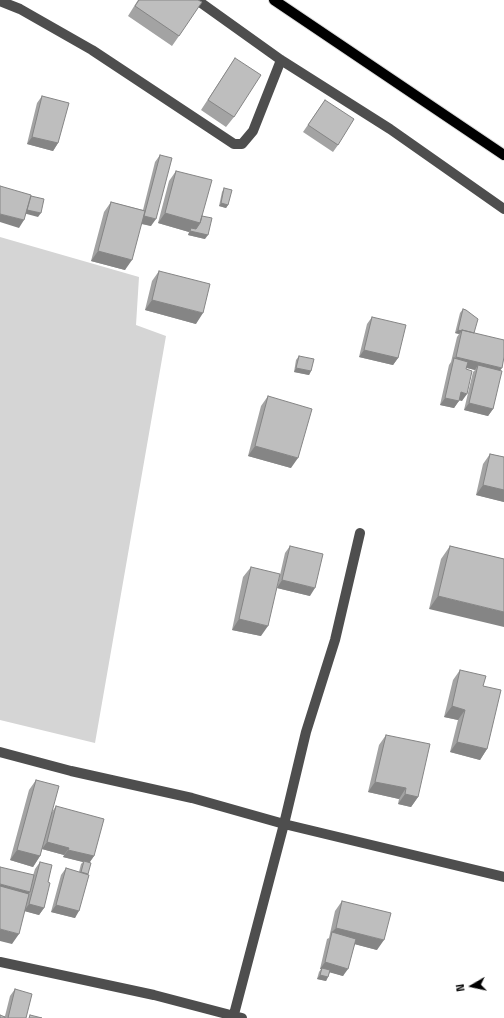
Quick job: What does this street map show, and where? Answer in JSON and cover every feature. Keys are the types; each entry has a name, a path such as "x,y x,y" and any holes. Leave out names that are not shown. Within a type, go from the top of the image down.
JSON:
{"main road":[{"path":"274,0 504,155"}],"street":[{"path":"197,0 280,60 390,129 504,209"},
{"path":"0,1 20,9 92,50 234,144 242,144 252,131 280,60"},
{"path":"0,962 154,995 236,1017 306,732 335,640 360,533"},
{"path":"0,752 71,771 192,798 284,824 504,877"}],"shaded area":[{"path":"0,237 139,277 136,325 166,336 95,743 0,720"}],"building":[{"path":"139,0 198,0 202,2 179,36 135,6"},
{"path":"235,58 261,75 234,117 208,100"},
{"path":"42,96 69,103 58,143 32,137"},
{"path":"325,100 354,119 338,145 308,125"},
{"path":"160,155 172,158 156,219 144,216"},
{"path":"176,171 212,180 200,223 165,213"},
{"path":"0,186 31,195 24,220 0,214"},
{"path":"224,188 232,190 228,205 221,203"},
{"path":"31,196 44,199 41,213 27,210"},
{"path":"111,202 145,211 132,260 98,251"},
{"path":"202,216 212,218 208,235 190,231 191,228 196,229"},
{"path":"159,271 210,284 203,313 152,300"},
{"path":"463,309 478,319 474,333 458,330"},
{"path":"372,317 406,325 398,358 364,350"},
{"path":"462,330 504,340 504,357 502,368 456,357"},
{"path":"299,356 314,359 311,371 296,368"},
{"path":"454,358 468,362 466,369 472,371 467,394 461,392 459,401 445,398"},
{"path":"478,365 502,371 493,409 469,403"},
{"path":"268,396 312,409 298,458 255,446"},
{"path":"490,454 504,457 504,490 483,485"},
{"path":"290,546 323,554 315,588 282,580"},
{"path":"450,546 504,559 504,612 438,596"},
{"path":"251,567 280,574 268,626 239,619"},
{"path":"460,670 486,676 483,686 501,690 487,749 457,742 465,710 452,706"},
{"path":"386,735 430,744 418,797 405,794 406,788 375,782"},
{"path":"36,780 59,786 40,856 17,850"},
{"path":"56,806 104,819 94,856 68,850 69,848 47,842"},
{"path":"84,861 91,863 88,874 81,872"},
{"path":"40,862 52,865 48,882 50,883 44,908 29,904"},
{"path":"0,867 34,875 30,892 0,884"},
{"path":"66,868 89,875 79,911 56,905"},
{"path":"0,886 29,894 19,934 0,929"},
{"path":"342,901 391,913 384,940 336,928"},
{"path":"332,932 356,939 348,969 325,962"},
{"path":"322,968 330,970 328,977 320,975"},
{"path":"15,989 32,994 26,1018 8,1018"},
{"path":"30,1015 42,1018 29,1018"}]}
